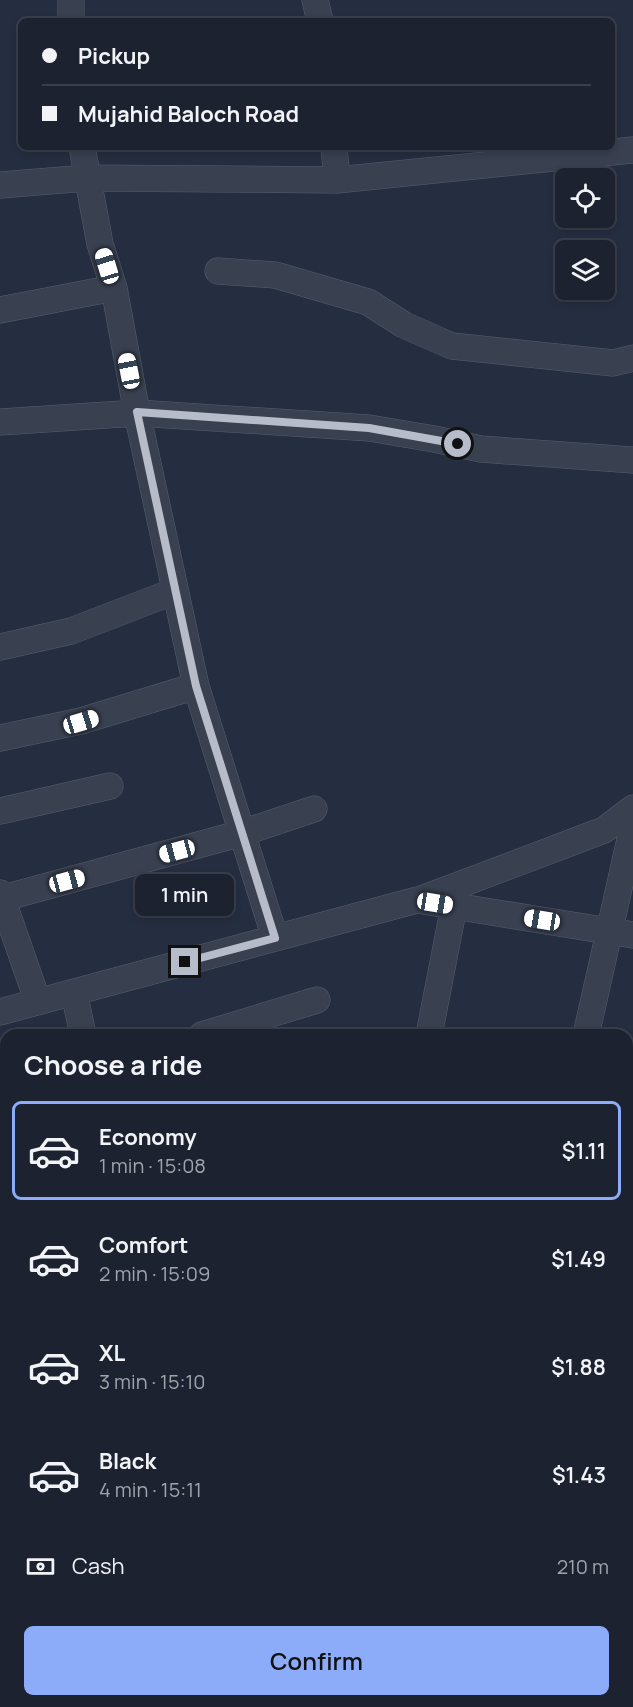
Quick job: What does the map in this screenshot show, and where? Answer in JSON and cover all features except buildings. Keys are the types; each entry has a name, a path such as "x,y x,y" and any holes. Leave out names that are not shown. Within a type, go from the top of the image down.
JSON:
{"street":[{"path":"71,0 71,18"},
{"path":"315,0 319,18"},
{"path":"82,150 100,244 114,288 137,412 196,686 275,938"},
{"path":"334,150 337,180"},
{"path":"0,185 87,178 337,180 633,150"},
{"path":"218,271 275,275 368,302 404,325 452,346 613,363 633,358"},
{"path":"0,310 114,288"},
{"path":"0,422 137,412 369,428 481,449 633,460"},
{"path":"0,647 71,631 175,591"},
{"path":"0,738 81,722 196,686"},
{"path":"0,811 110,786"},
{"path":"0,1012 417,900 604,830 633,808"},
{"path":"38,1002 0,897 242,833 314,809"},
{"path":"587,1029 633,826"},
{"path":"417,900 633,935"},
{"path":"430,1029 454,906"},
{"path":"74,992 82,1029"},
{"path":"222,1029 317,1000"}],"route":[{"path":"185,962 275,938 196,686 137,412 369,428 458,444"}]}
